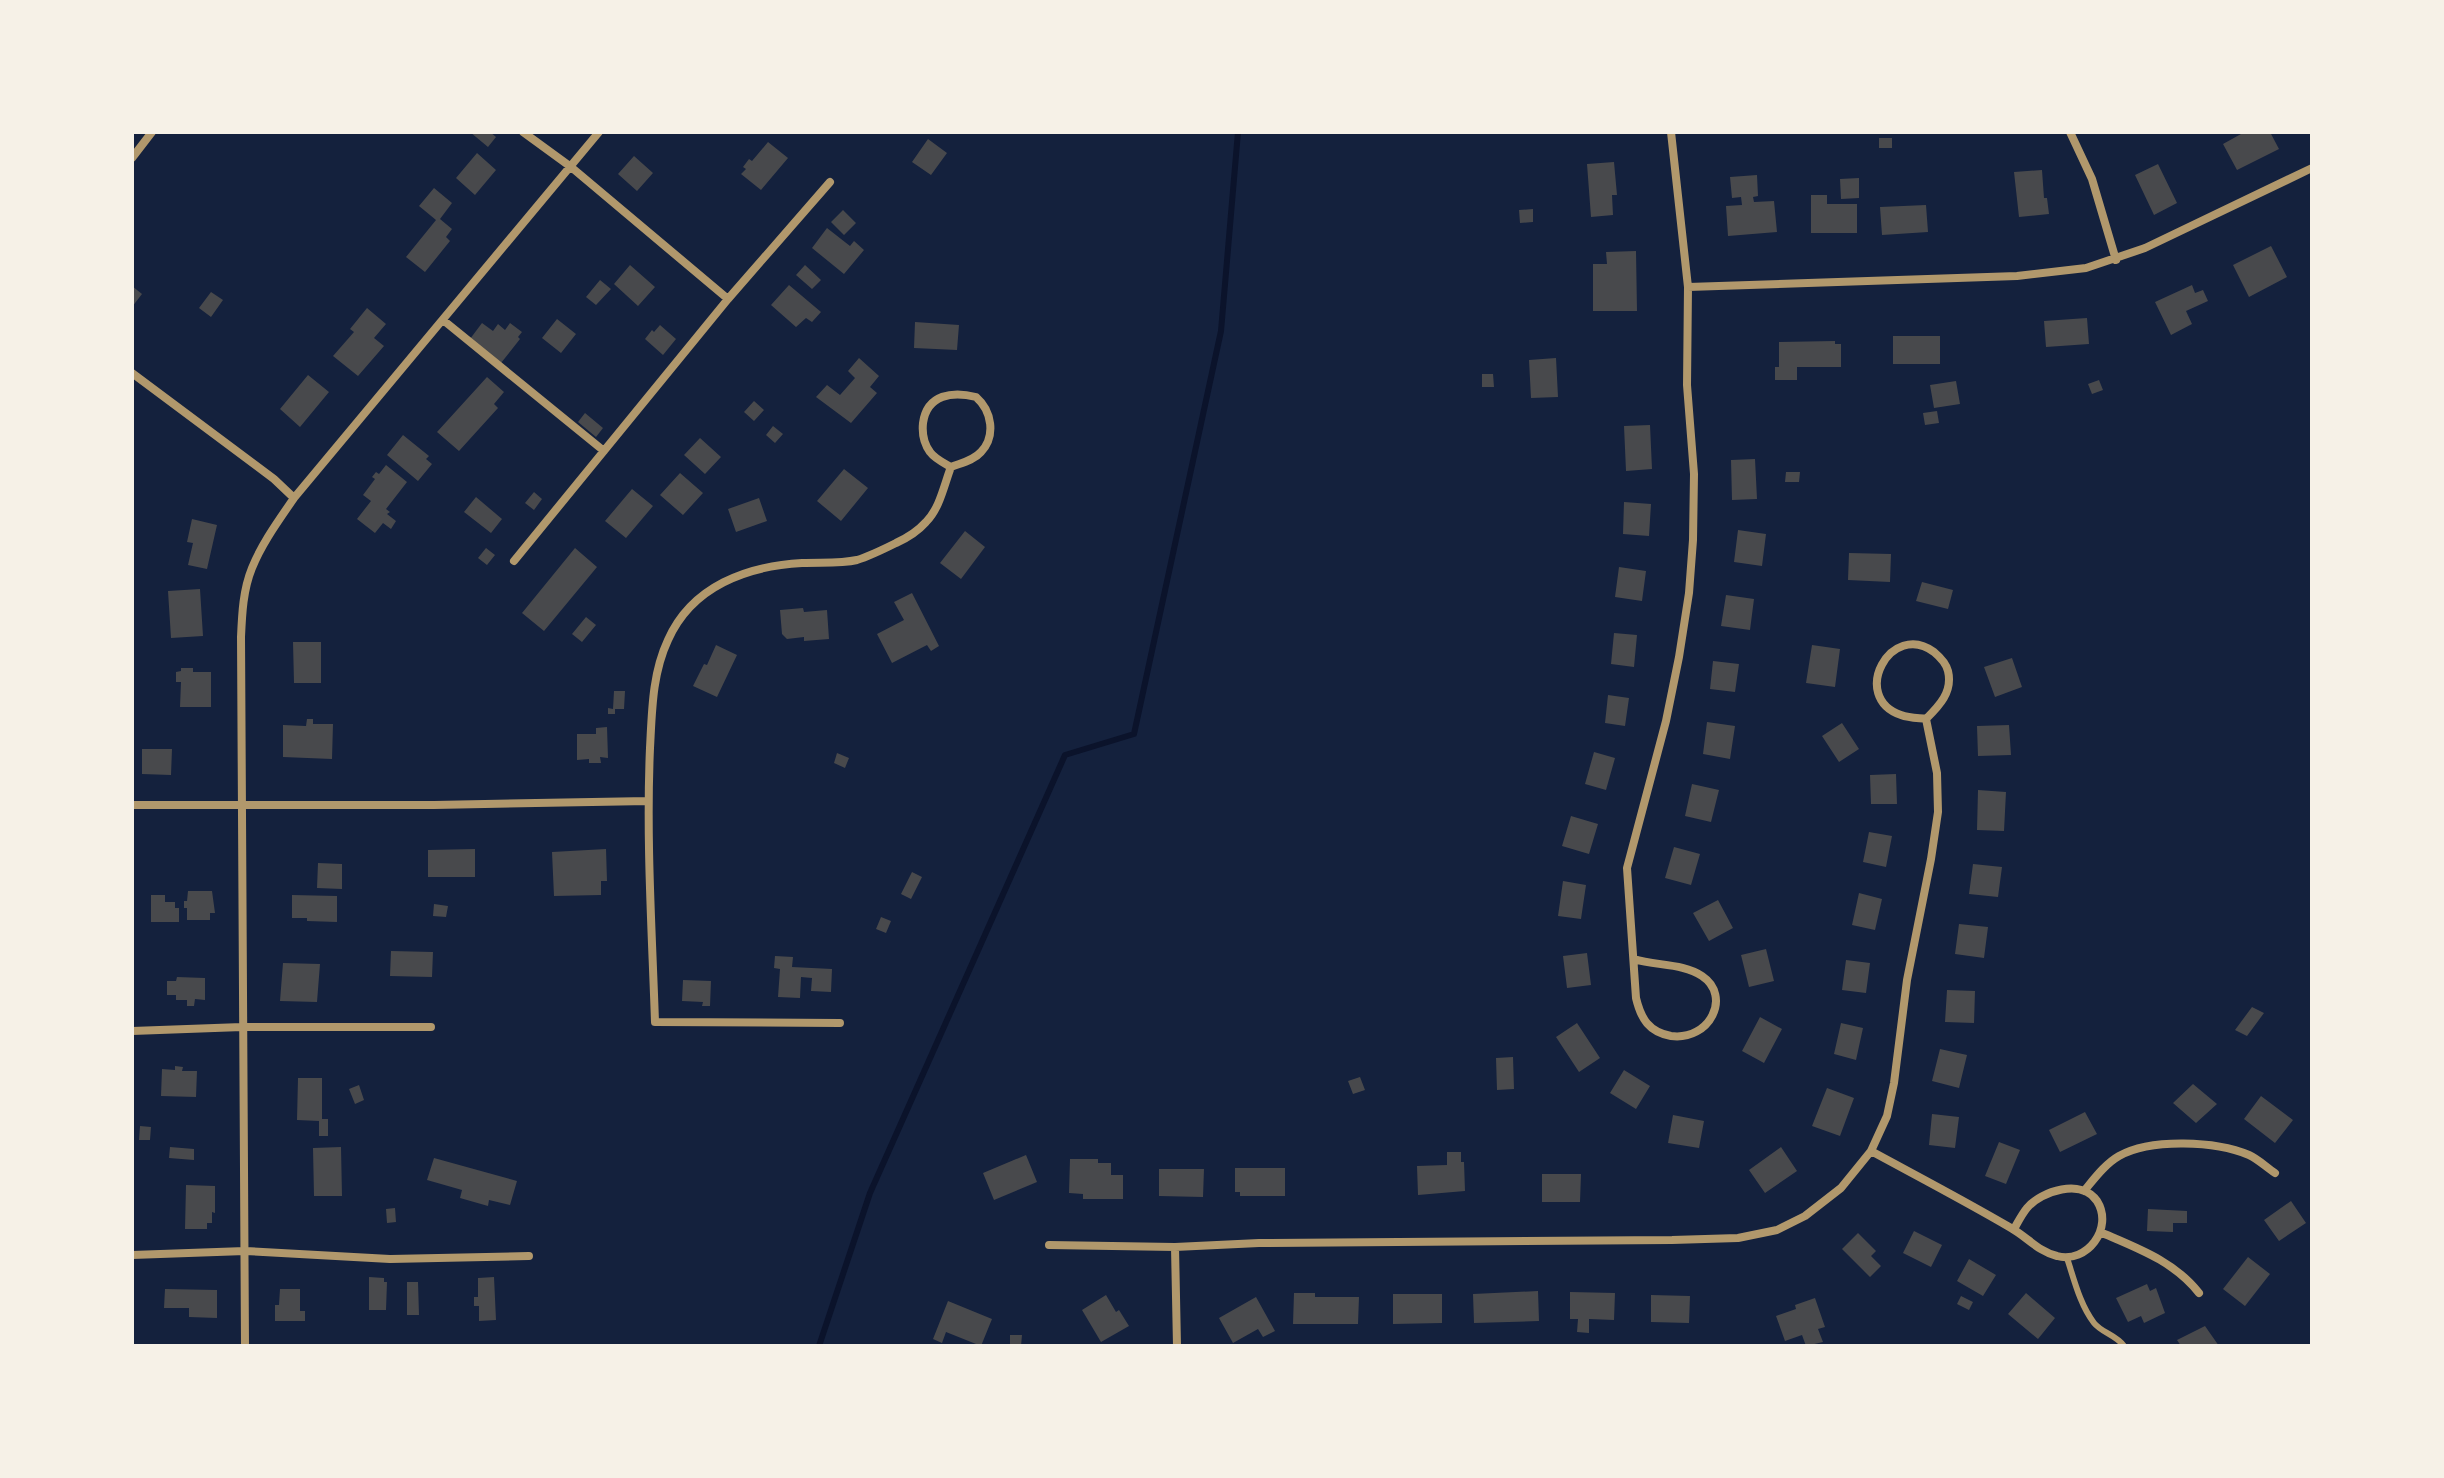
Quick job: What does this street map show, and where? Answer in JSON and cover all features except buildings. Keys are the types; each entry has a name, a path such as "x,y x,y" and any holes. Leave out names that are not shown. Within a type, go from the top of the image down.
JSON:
{"street":[{"path":"132,158 152,132"},
{"path":"523,132 571,167 728,299"},
{"path":"245,1346 241,637 252,568 294,498 599,132"},
{"path":"1634,959 1688,970 1706,980 1716,1002 1703,1028 1683,1038 1663,1035 1650,1028 1642,1016 1636,998 1627,868 1666,721 1689,593 1693,540 1694,474 1687,385 1688,287 1671,132"},
{"path":"2070,132 2092,179 2116,260"},
{"path":"1688,287 2017,276 2086,268 2116,260 2158,242 2312,168"},
{"path":"514,561 728,299 830,182"},
{"path":"443,320 604,451"},
{"path":"132,373 274,479 294,498"},
{"path":"840,1023 655,1022 648,801 657,673 675,626 691,605 711,588 746,572 797,563 855,561 902,540 928,521 951,467 977,455 989,438 988,412 981,401 971,396 951,394 940,397 930,404 924,417 926,445 933,456 951,467"},
{"path":"1908,645 1929,648 1947,668 1949,680 1944,699 1926,719 1894,712 1881,700 1878,692 1879,666 1890,653 1908,645"},
{"path":"1049,1245 1175,1247 1259,1243 1738,1238 1777,1230 1805,1216 1841,1188 1871,1151 1887,1116 1907,980 1938,812 1937,773 1926,719"},
{"path":"132,805 648,801"},
{"path":"132,1031 242,1027 431,1027"},
{"path":"2084,1191 2118,1156 2134,1149 2160,1145 2224,1147 2250,1156 2275,1173"},
{"path":"1871,1151 2014,1229 2045,1252 2067,1258 2090,1248 2100,1232 2100,1207 2095,1198 2084,1191 2066,1189 2040,1198 2026,1209 2014,1229"},
{"path":"2100,1232 2172,1267 2187,1278 2199,1293"},
{"path":"1175,1247 1177,1346"},
{"path":"132,1255 245,1251 390,1259 529,1256"}],"lane":[{"path":"2067,1258 2085,1309 2096,1326 2118,1338 2124,1346"}],"waterway":[{"path":"819,1346 870,1193 1065,755 1134,734 1221,331 1238,132"}]}
